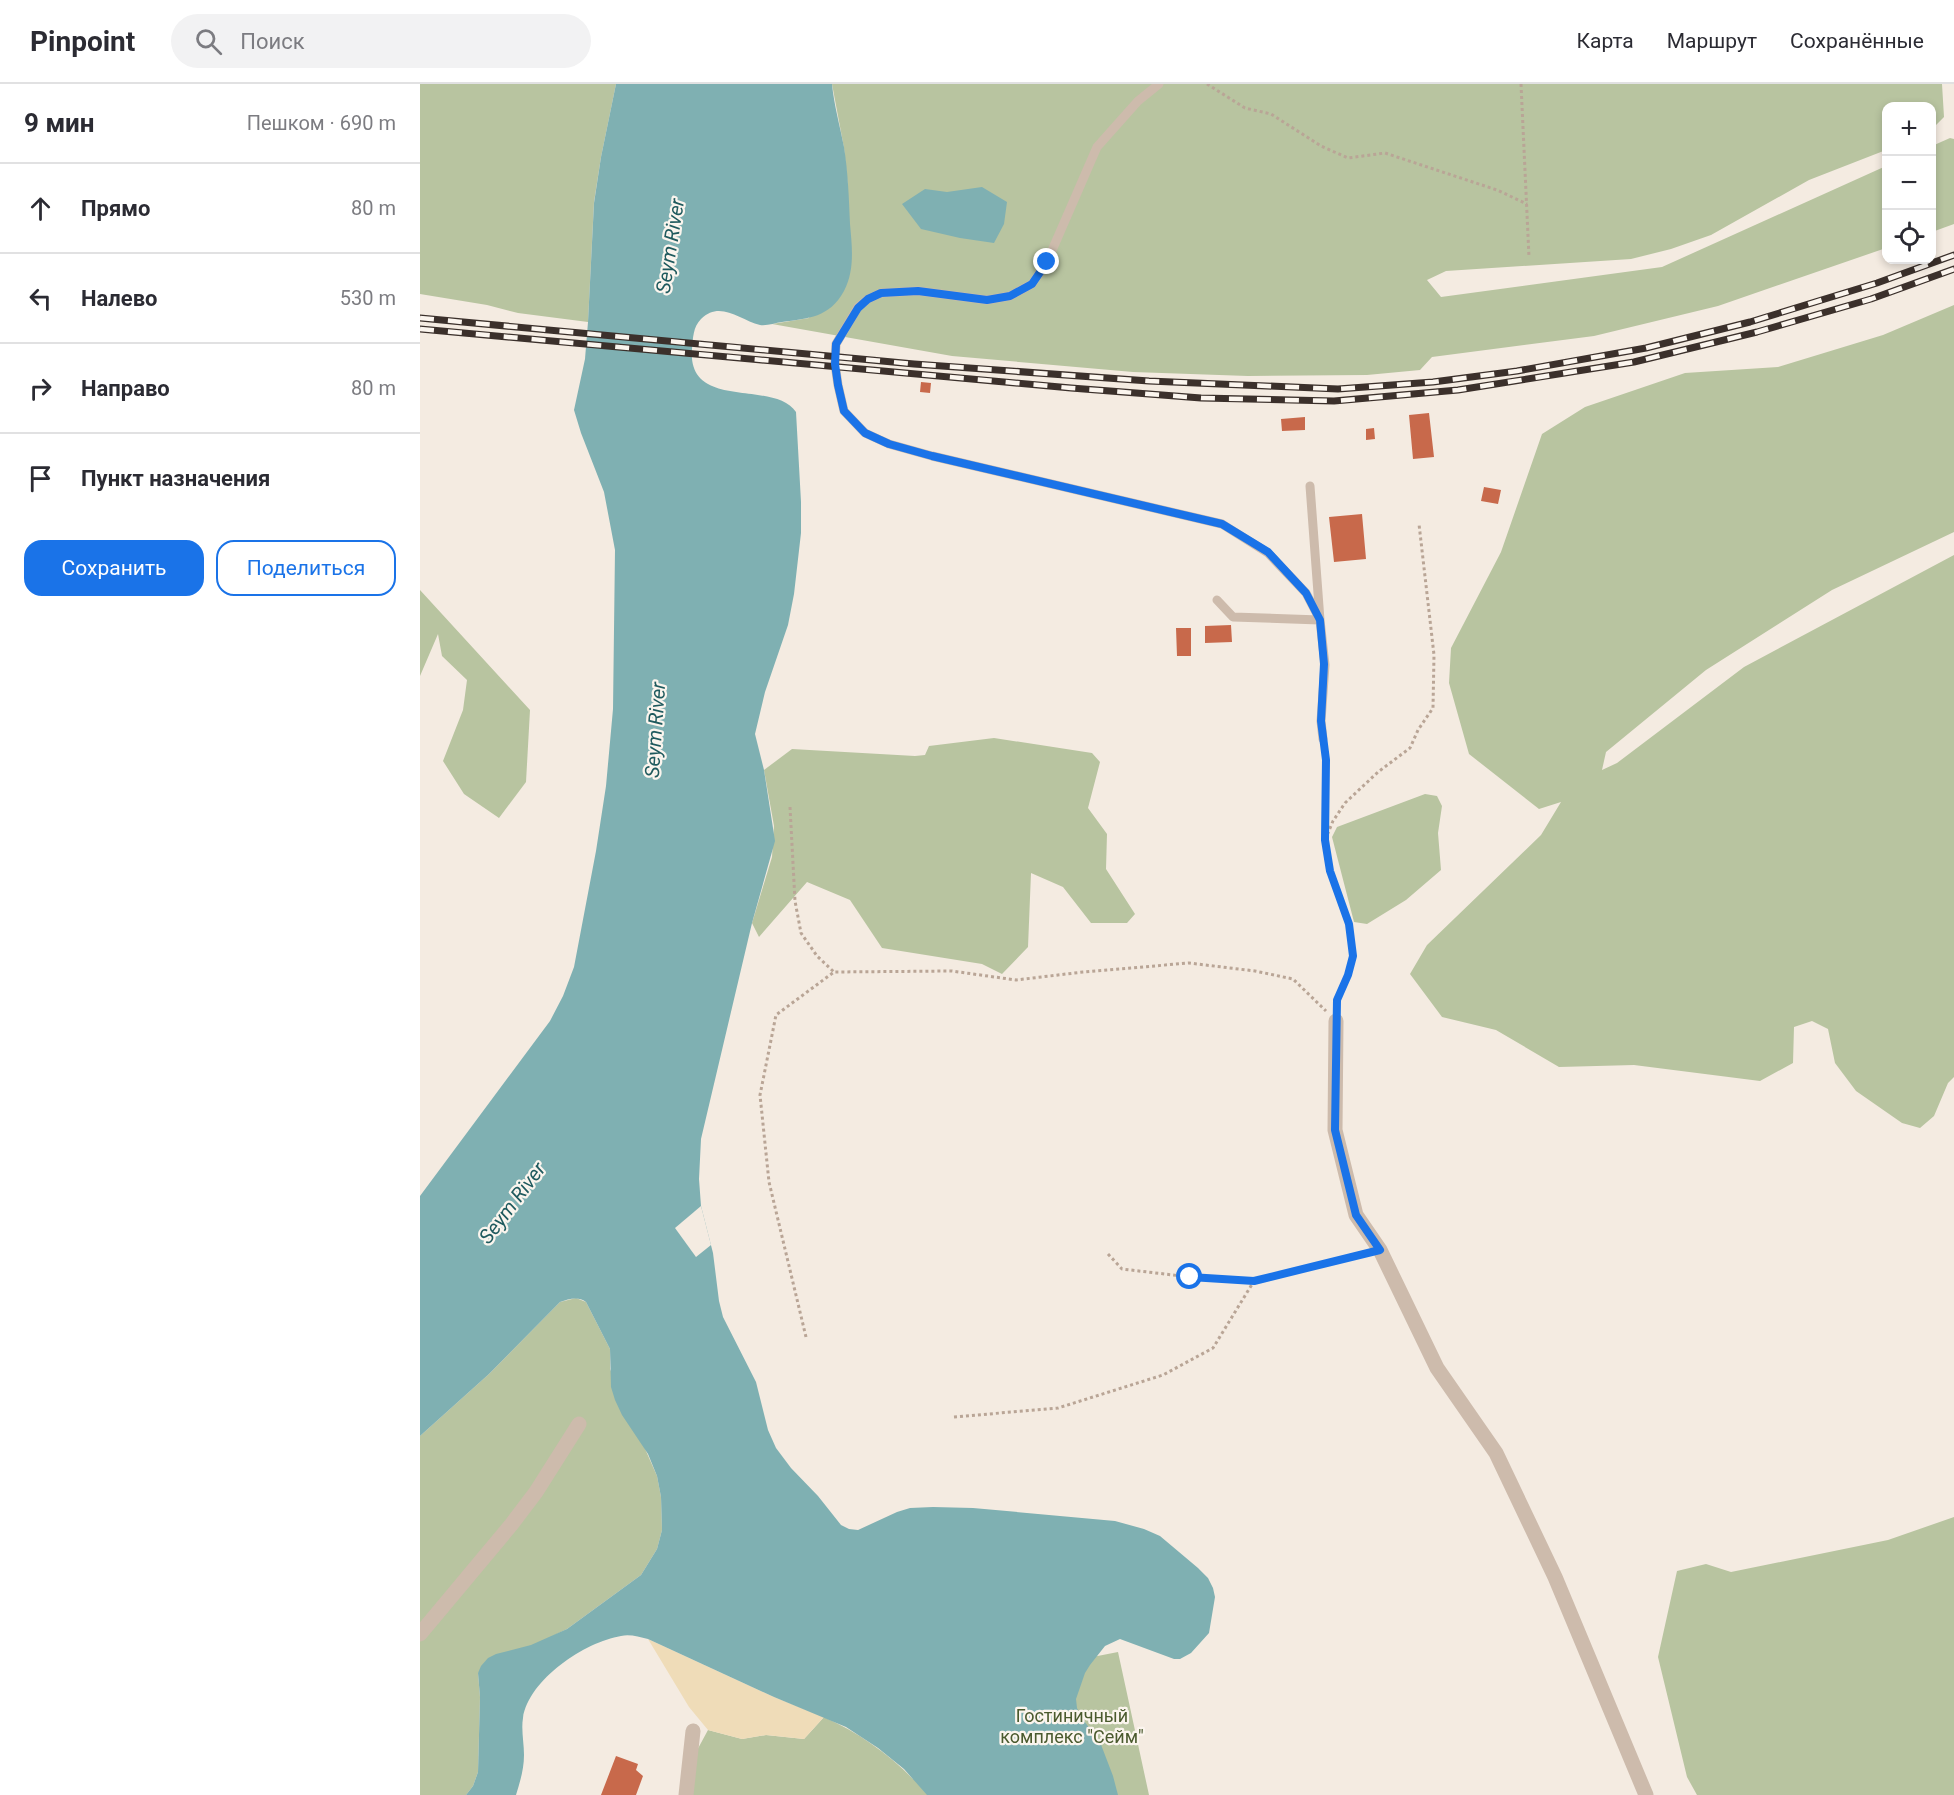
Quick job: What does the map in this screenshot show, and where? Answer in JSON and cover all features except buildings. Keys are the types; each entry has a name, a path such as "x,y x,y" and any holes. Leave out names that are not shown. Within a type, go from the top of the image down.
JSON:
{"street":[{"path":"1335,1021 1335,1130 1356,1215 1380,1250 1437,1368 1496,1454 1555,1577 1646,1795"},
{"path":"420,1634 511,1526 536,1492 579,1424"},
{"path":"686,1795 693,1731"}],"lane":[{"path":"1159,84 1138,101 1097,147 1047,262 1032,284 1010,296 987,300 918,291 881,293 868,299 858,308 836,344 835,364 844,411 865,433 889,444 1222,524 1268,552 1306,593 1320,620"},
{"path":"1310,486 1324,664 1321,721 1323,740"},
{"path":"1217,600 1233,617 1320,620"}],"path":[{"path":"1207,84 1245,108 1270,114 1321,146 1348,158 1385,153 1497,190 1527,204"},
{"path":"1521,84 1529,257"},
{"path":"1325,840 1345,802 1378,771 1410,748 1418,730 1433,708 1434,656 1419,524"},
{"path":"1323,740 1326,760 1325,840 1330,871 1349,924 1353,956 1337,1000 1335,1021"},
{"path":"790,807 795,901 801,933 817,957 834,972"},
{"path":"806,1337 769,1182 760,1095 776,1016 834,972 952,971 1016,980 1189,963 1255,971 1293,979 1335,1021"},
{"path":"1108,1254 1122,1269 1190,1277 1254,1281 1380,1250"},
{"path":"954,1417 1058,1408 1163,1376 1213,1348 1254,1281"}],"green space":[{"path":"420,84 616,84 594,202 588,322 518,313 487,305 420,294"},
{"path":"832,84 1942,84 1944,117 1936,125 1936,102 1882,102 1882,152 1809,180 1711,235 1671,249 1631,259 1446,271 1427,280 1441,297 1662,267 1882,168 1882,249 1718,306 1594,336 1432,357 1420,370 1367,375 1248,376 1133,372 952,356 772,324 809,318 848,188 844,148"},
{"path":"1950,138 1954,139 1954,224 1936,231 1936,156 1936,144"},
{"path":"1954,305 1954,532 1832,590 1706,670 1606,752 1602,770 1617,763 1744,667 1954,555 1954,1077 1948,1083 1934,1116 1920,1128 1902,1123 1856,1091 1835,1063 1828,1029 1812,1021 1794,1027 1793,1063 1760,1081 1634,1065 1559,1067 1496,1030 1442,1017 1410,974 1427,945 1541,835 1561,802 1539,809 1469,754 1449,683 1451,648 1501,552 1542,434 1585,407 1685,373 1778,367 1883,335"},
{"path":"420,590 530,710 526,782 499,818 464,794 443,761 463,710 467,680 442,656 438,634 420,676"},
{"path":"994,738 1092,753 1100,762 1088,808 1107,834 1106,869 1135,914 1127,923 1091,923 1063,887 1031,873 1028,947 1002,974 982,964 882,948 850,900 807,882 759,937 752,923 772,857 774,826 764,770 792,749 915,756 925,755 929,746"},
{"path":"1425,794 1437,796 1442,806 1438,833 1441,870 1406,900 1367,924 1354,922 1332,837 1337,827"},
{"path":"576,1298 586,1302 610,1349 610,1369 657,1476 661,1497 662,1530 657,1549 641,1575 567,1629 478,1673 480,1697 478,1772 473,1786 466,1795 420,1795 420,1436 489,1374 560,1302"},
{"path":"1954,1517 1954,1795 1697,1795 1687,1777 1658,1657 1677,1571 1706,1564 1731,1572 1888,1540"},
{"name":"Гостиничный комплекс \"Сейм\"","path":"1118,1652 1149,1795 688,1795 695,1754 708,1730 742,1739 766,1735 804,1739 824,1717 871,1744 913,1779 991,1677"}],"sand":[{"path":"648,1639 774,1697 824,1717 804,1739 766,1735 742,1739 708,1730 689,1707"}],"water":[{"name":"Seym River","path":"616,84 832,84 847,176 851,267 844,291 832,307 818,315 765,325 753,323 723,311 715,311 698,322 692,349 694,368 703,381 717,388 770,397 785,402 796,412 801,502 801,533 788,625 765,692 755,734 764,770 775,841 752,923 701,1139 699,1179 701,1206 713,1253 723,1317 756,1382 768,1430 776,1448 841,1525 858,1530 910,1508 933,1507 973,1508 1115,1521 1160,1536 1208,1578 1215,1597 1209,1633 1191,1653 1180,1659 1174,1659 1120,1639 1105,1646 1085,1673 1076,1699 1077,1708 1100,1742 1118,1795 927,1795 904,1769 846,1727 774,1697 648,1639 628,1635 607,1640 576,1654 547,1676 536,1690 527,1704 523,1718 524,1760 516,1795 466,1795 473,1786 478,1772 480,1697 478,1673 481,1666 488,1658 496,1654 531,1645 567,1629 641,1575 657,1549 662,1530 661,1497 657,1476 648,1454 622,1415 615,1400 611,1387 610,1349 583,1300 573,1299 560,1302 489,1374 420,1436 420,1196 550,1021 563,996 574,967 606,786 613,709 615,550 604,492 574,410 585,359 594,203"},
{"path":"982,187 1007,202 1004,224 994,243 921,229 902,204 925,189 947,192"}],"pier":[{"path":"701,1206 711,1245 696,1257 675,1228"}],"railway":[{"path":"420,318 914,364 1149,381 1338,389 1433,382 1517,371 1646,348 1750,322 1877,283 1954,255"},
{"path":"420,329 1071,388 1201,398 1334,401 1458,390 1634,362 1757,332 1871,299 1954,269"}],"route":[{"path":"1047,262 1032,284 1010,296 987,300 918,291 881,293 868,299 858,308 836,344 835,364 844,411 865,433 889,444 932,456 1222,524 1268,552 1306,593 1320,620 1324,664 1321,721 1326,760 1325,840 1330,871 1349,924 1353,956 1337,1000 1335,1130 1356,1215 1380,1250 1254,1281 1190,1277"}]}
